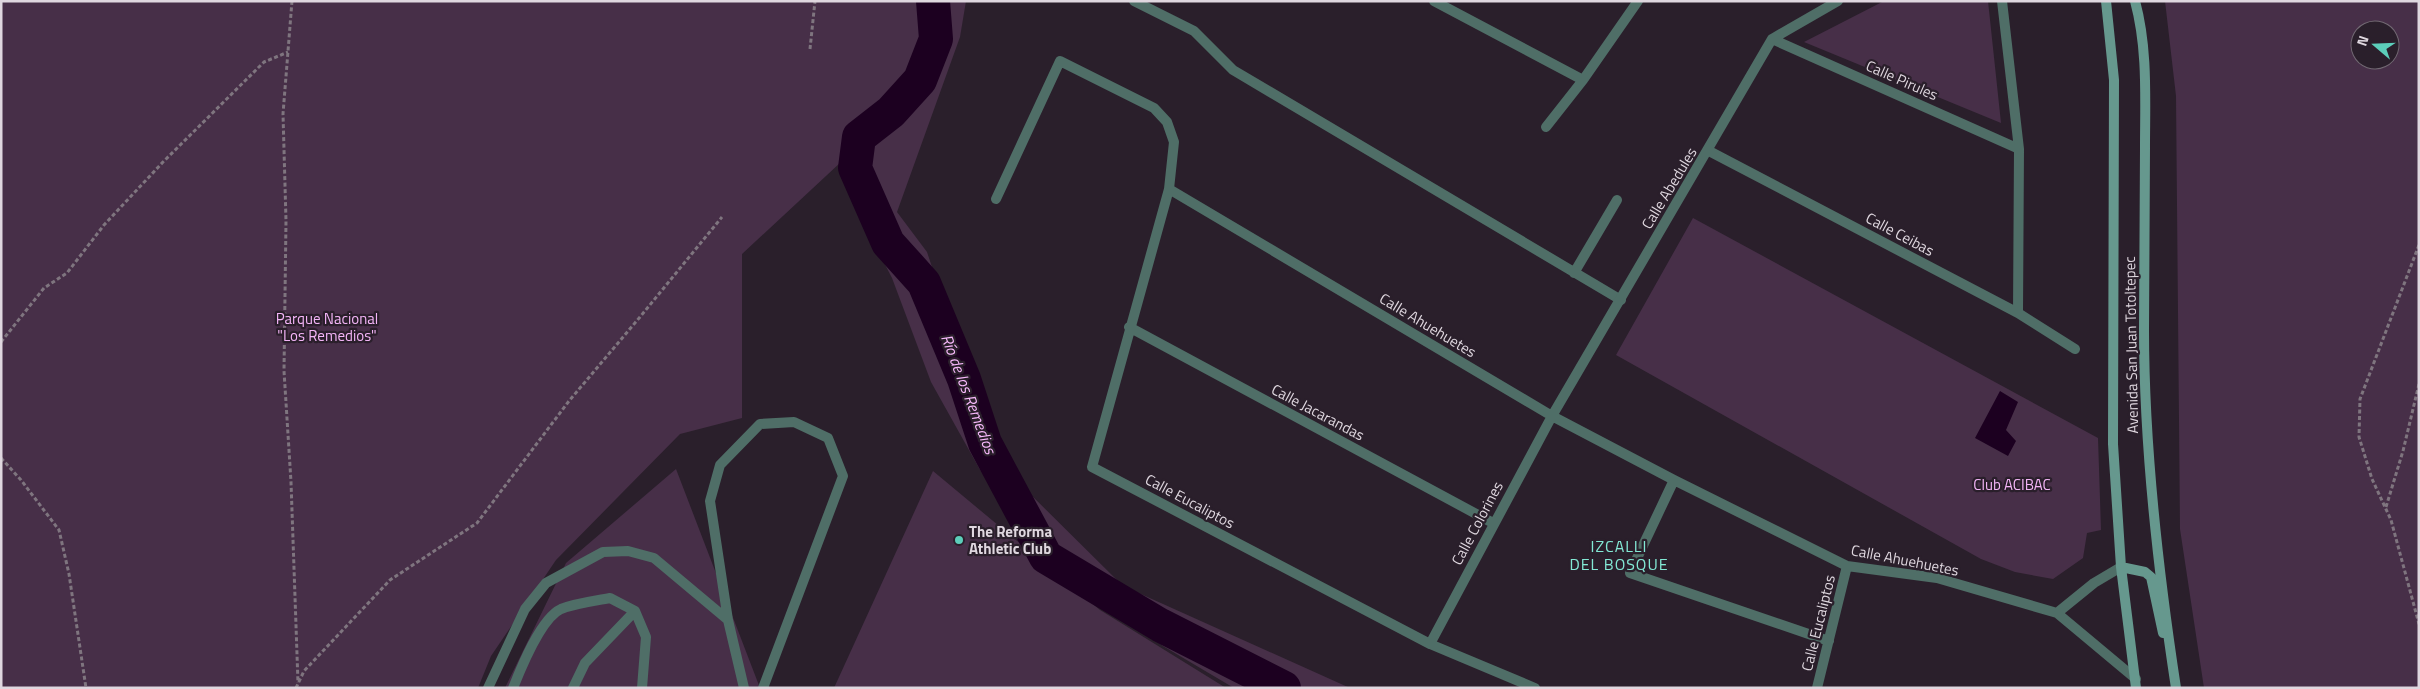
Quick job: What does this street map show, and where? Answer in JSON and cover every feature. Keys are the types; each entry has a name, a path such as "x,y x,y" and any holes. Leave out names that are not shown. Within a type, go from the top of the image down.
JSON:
{"main road":[{"name":"Avenida San Juan Totoltepec","path":"2106,1 2114,80 2113,444 2121,567 2136,683"},
{"name":"Avenida San Juan Totoltepec","path":"2135,1 2139,16 2146,74 2144,332 2148,445 2158,548 2176,688"},
{"path":"2121,567 2145,572 2151,577 2174,670"}],"street":[{"path":"1134,1 1194,31 1233,70 1574,274 1621,300"},
{"path":"1434,1 1450,5 1583,80"},
{"path":"1546,127 1583,80 1638,1"},
{"path":"1772,39 1838,1"},
{"path":"2002,1 2019,149 2018,313"},
{"name":"Calle Pirules","path":"1772,39 2019,149"},
{"name":"Calle Abedules","path":"1552,416 1709,151 1772,39"},
{"name":"Calle Eucaliptos","path":"996,199 1060,61 1154,108 1167,122 1174,142 1170,189 1129,327 1092,466 1430,644 1535,688"},
{"name":"Calle Ceibas","path":"1709,151 2018,313 2075,349"},
{"name":"Calle Ahuehuetes","path":"1170,189 1552,416 1674,480 1847,566 1937,578 2057,612 2136,683"},
{"path":"1574,274 1617,200"},
{"name":"Calle Jacarandas","path":"1129,327 1493,523"},
{"name":"Calle Colorines","path":"1430,644 1493,523 1552,416"},
{"path":"743,687 728,620 710,501 720,465 760,424 794,422 828,438 843,476 763,688"},
{"path":"1674,480 1630,573 1829,641"},
{"path":"488,688 524,609 546,583 603,552 628,551 654,558 728,620"},
{"name":"Calle Eucaliptos","path":"1818,688 1847,566"},
{"path":"2057,612 2094,583 2121,567"},
{"path":"513,688 527,654 541,630 560,610 610,598 635,611 646,637 642,688"},
{"path":"573,688 585,663 635,611"}],"path":[{"path":"292,1 283,114 286,221 284,371 291,482 298,684"},
{"path":"810,49 815,1"},
{"path":"1,342 44,288 67,273 104,225 163,162 264,62 288,52"},
{"path":"296,688 304,671 390,580 477,523 569,400 640,318 722,217"},
{"path":"2419,245 2360,399 2359,437 2372,479 2391,520 2419,624"},
{"path":"2385,508 2404,451 2419,384"},
{"path":"1,458 21,480 59,530 69,574 86,688"}],"green space":[{"name":"Parque Nacional \"Los Remedios\"","path":"1,1 966,1 960,37 897,212 927,252 951,324 1021,485 1123,586 1350,688 1234,688 1163,646 1033,551 979,468 931,382 892,278 862,220 855,149 742,254 742,418 680,434 556,560 491,656 478,688 1,688"},
{"path":"1884,1 1988,1 2001,123 1804,42"},
{"path":"2165,1 2419,1 2419,688 2204,688 2180,529 2176,96"},
{"name":"Club ACIBAC","path":"1693,218 2098,438 2101,530 2087,533 2083,558 2053,579 2015,572 1981,559 1616,355"},
{"path":"676,469 760,688 505,688 566,563"},
{"name":"The Reforma Athletic Club","path":"933,471 1100,610 1226,688 834,688"}],"shaded area":[{"path":"2000,391 2018,402 2006,430 2016,441 2008,456 1975,438"}],"waterway":[{"name":"Río de los Remedios","path":"933,1 936,39 920,80 891,112 859,137 855,168 888,243 924,283 964,379 985,443 1046,557 1160,625 1284,688"}],"place":[{"name":"The Reforma Athletic Club","path":"959,540"}],"district":[{"name":"IZCALLI DEL BOSQUE","path":"1619,555"}]}
